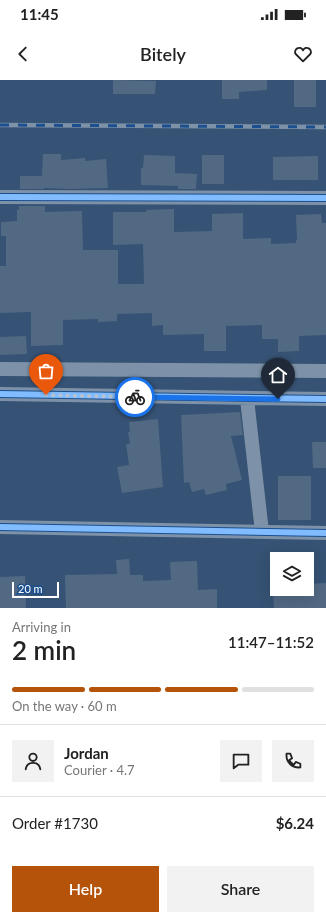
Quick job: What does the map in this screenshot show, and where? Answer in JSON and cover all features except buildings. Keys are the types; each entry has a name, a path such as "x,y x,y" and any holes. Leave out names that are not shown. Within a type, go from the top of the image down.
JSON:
{"street":[{"path":"0,197 326,198"},
{"path":"0,370 326,371"},
{"path":"0,394 247,399 326,399"},
{"path":"247,399 262,532"},
{"path":"0,527 326,533"}],"railway":[{"path":"0,125 326,127"}],"cycle path":[{"path":"0,197 326,198"},
{"path":"0,394 326,399"},
{"path":"0,527 326,533"}],"way so far":[{"path":"46,395 135,397"}],"route":[{"path":"135,397 278,399"}]}
